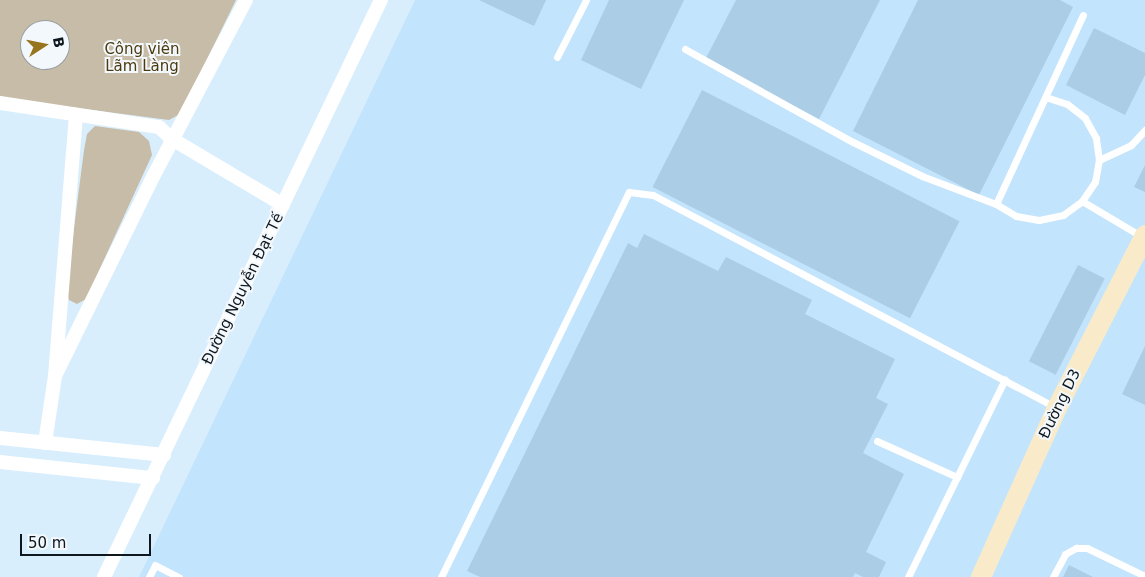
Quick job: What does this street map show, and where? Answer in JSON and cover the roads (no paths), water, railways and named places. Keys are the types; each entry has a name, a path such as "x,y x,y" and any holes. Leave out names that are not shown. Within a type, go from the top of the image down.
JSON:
{"main road":[{"name":"Đường D3","path":"980,577 1057,408 1144,236"}],"street":[{"path":"55,376 172,139 246,0"},
{"name":"Đường Nguyễn Đạt Tế","path":"104,577 381,0"},
{"path":"0,103 159,127 172,139 283,205"},
{"path":"45,443 55,376 76,115"},
{"path":"0,438 164,455"},
{"path":"0,462 153,478"}],"lane":[{"path":"557,57 586,0"},
{"path":"996,204 1083,14"},
{"path":"685,49 853,142 922,176 996,204 1016,216 1039,220 1063,215 1082,201 1094,182 1099,160 1096,138 1085,118 1067,104 1045,97"},
{"path":"1099,160 1130,145 1145,130"},
{"path":"441,577 630,192 653,195 1057,408"},
{"path":"1082,201 1144,236"},
{"path":"908,577 1005,379"},
{"path":"877,442 957,477"},
{"path":"1053,577 1065,554 1076,548 1087,548 1145,576"},
{"path":"149,577 155,565 179,577"}],"park label":[{"name":"Công viên Lãm Làng","path":"142,58"}]}
